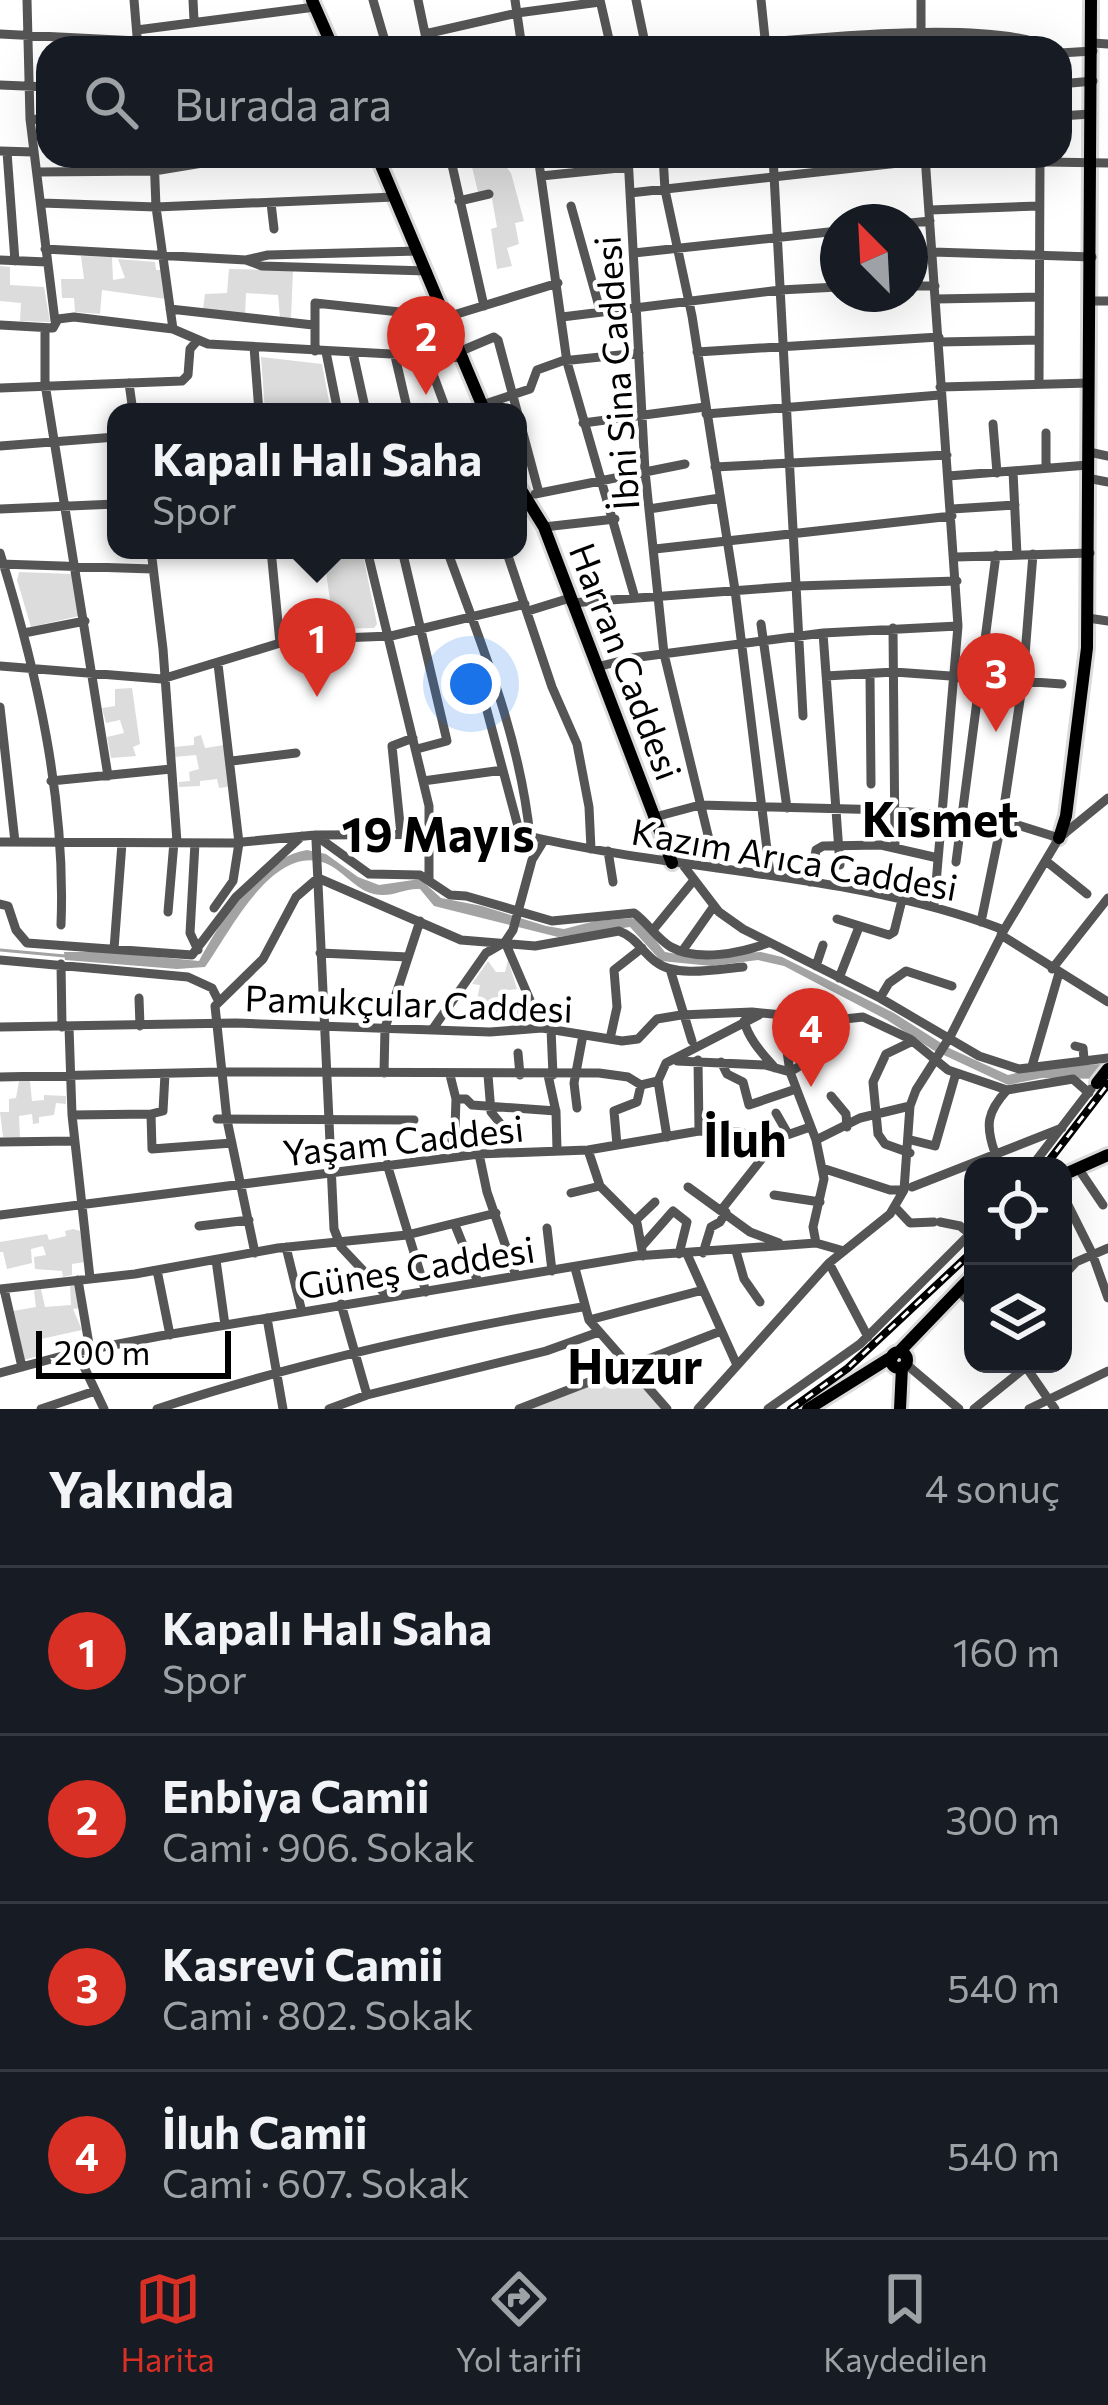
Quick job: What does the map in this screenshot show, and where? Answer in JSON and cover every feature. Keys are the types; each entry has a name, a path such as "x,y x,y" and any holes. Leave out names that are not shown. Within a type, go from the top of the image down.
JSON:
{"main road":[{"path":"1059,838 1098,619 1090,553 1088,465 1091,115 1098,46 1091,0"},
{"path":"313,4 328,36"},
{"path":"382,168 482,403"},
{"name":"Harran Caddesi","path":"527,500 544,527 664,841 678,864"},
{"path":"1093,1088 1108,1069"},
{"path":"1072,1171 1108,1156"},
{"path":"901,1409 900,1363 913,1340 964,1285"},
{"path":"812,1408 876,1366 900,1363"}],"street":[{"path":"26,0 36,164"},
{"path":"134,0 138,36"},
{"path":"194,0 194,20"},
{"path":"373,0 384,36"},
{"path":"418,0 425,34 600,1 608,36"},
{"path":"514,0 520,36"},
{"path":"636,0 644,36"},
{"path":"761,0 765,36"},
{"path":"920,34 921,0"},
{"path":"149,36 194,20 313,4"},
{"path":"0,34 50,36"},
{"path":"894,36 995,36"},
{"path":"1072,83 1093,81"},
{"path":"0,85 36,86"},
{"path":"1072,116 1091,115"},
{"path":"30,119 36,119"},
{"path":"15,261 3,151 33,152"},
{"path":"1072,162 1108,163"},
{"path":"0,325 45,330 56,321 37,168"},
{"path":"38,172 172,168"},
{"path":"452,168 484,306"},
{"path":"540,168 567,362 635,598"},
{"path":"541,176 587,168"},
{"name":"İbni Sina Caddesi","path":"628,168 645,471 664,654 716,868"},
{"path":"664,168 735,590 770,874"},
{"path":"773,168 803,716"},
{"path":"630,193 845,168"},
{"path":"927,168 958,626 934,908"},
{"path":"1039,383 1040,168"},
{"path":"154,171 173,329"},
{"path":"459,201 489,194"},
{"path":"42,203 156,207 394,197"},
{"path":"271,203 274,229"},
{"path":"571,206 600,310"},
{"path":"930,216 1039,206"},
{"path":"634,253 820,233"},
{"path":"45,249 246,260 262,266 427,271"},
{"path":"246,260 256,255 418,251"},
{"path":"932,252 1092,257"},
{"path":"0,260 47,262"},
{"path":"335,403 314,325 315,303 447,317 558,283"},
{"path":"562,317 820,288"},
{"path":"928,290 1039,297"},
{"path":"1090,301 1108,301"},
{"path":"170,308 314,325"},
{"path":"56,321 74,317 173,329 198,341 395,356 463,354 497,338 516,403"},
{"path":"45,330 45,384 108,776"},
{"path":"697,352 785,345 1039,340"},
{"path":"0,388 182,381 188,375 190,349 198,341"},
{"path":"254,346 258,403"},
{"path":"353,353 364,403"},
{"path":"495,403 530,389 539,368 639,353"},
{"path":"426,355 444,403"},
{"path":"395,356 406,403"},
{"path":"129,383 132,403"},
{"path":"583,422 1039,383 1089,383"},
{"path":"993,424 997,473"},
{"path":"1046,433 1046,467"},
{"path":"0,446 107,438"},
{"path":"527,445 539,493"},
{"path":"715,467 947,455"},
{"path":"949,476 1088,465 1108,456"},
{"path":"527,492 685,464"},
{"path":"1088,465 1108,482"},
{"path":"1013,471 1017,554"},
{"path":"649,509 720,498"},
{"path":"0,509 107,505"},
{"path":"655,549 1015,505"},
{"path":"544,527 615,519"},
{"path":"956,557 1090,553"},
{"path":"981,922 1023,680 1033,554"},
{"path":"956,862 996,555"},
{"path":"152,559 176,842 169,912"},
{"path":"272,559 280,644"},
{"path":"369,559 423,781 430,834 429,880"},
{"path":"401,834 392,746 447,741 404,559"},
{"path":"450,559 500,692 527,801 525,836"},
{"path":"509,559 552,687 577,744 591,849"},
{"path":"61,925 60,842 34,670 1,561 153,569"},
{"path":"0,666 162,679 280,644 391,636 470,614 571,601 957,580"},
{"path":"24,633 85,621"},
{"path":"761,623 787,808"},
{"path":"596,667 823,632 958,626"},
{"path":"893,628 895,847"},
{"path":"823,632 840,865"},
{"path":"214,908 233,881 238,843 218,664"},
{"path":"826,676 955,674 1062,684"},
{"path":"870,675 871,784"},
{"path":"482,692 525,836"},
{"path":"0,707 15,842"},
{"path":"232,761 296,753"},
{"path":"51,781 171,770"},
{"path":"423,781 503,770"},
{"path":"698,1409 829,1263 895,1207 908,1189 910,1106 1059,838 1108,798"},
{"path":"656,818 700,806 896,810 1002,820 1059,838"},
{"path":"315,835 369,874 420,875 450,895 519,913 562,922 624,912 640,916 671,947 683,950 739,952 768,943"},
{"path":"315,835 334,1229 339,1244 388,1298"},
{"name":"Kazım Arıca Caddesi","path":"0,842 238,843 315,835 525,836 678,864 770,874 934,908 981,922 1108,1002"},
{"path":"0,904 8,906 16,930 27,943 192,955 236,897 302,836"},
{"path":"647,858 664,850 664,841"},
{"path":"431,1030 486,952 506,942 519,913 532,860 543,842"},
{"path":"114,949 122,843"},
{"path":"195,843 190,933 198,950"},
{"path":"810,882 816,850 836,845 895,847 938,858"},
{"path":"608,851 614,882"},
{"path":"1046,861 1087,894"},
{"path":"678,864 727,919 880,998 947,1041 1004,1067 1108,1058"},
{"path":"318,874 450,938 535,946 619,931 670,969 743,968"},
{"path":"218,1000 263,959 296,897 318,874"},
{"path":"653,930 694,880"},
{"path":"1032,1066 1056,971 1108,898"},
{"path":"837,919 890,935 902,900"},
{"path":"683,950 714,906"},
{"path":"384,1072 385,1028 420,922"},
{"path":"838,978 859,927"},
{"path":"506,942 546,1029 557,1150"},
{"path":"816,966 823,945"},
{"path":"610,1039 617,1007 614,970 642,948"},
{"path":"320,953 408,957"},
{"path":"0,960 188,977 212,988 218,1000 214,1023 222,1119 232,1143 255,1253"},
{"path":"61,964 90,1350"},
{"path":"670,969 692,1041"},
{"path":"880,998 889,983 906,971 952,986"},
{"path":"139,998 140,1026"},
{"name":"Pamukçular Caddesi","path":"0,1027 325,1024 490,1032 546,1029 634,1040 657,1019 682,1015 752,1012 836,1021 869,1018 913,1041 956,1073 1007,1090"},
{"path":"668,1137 658,1081 662,1066 759,1015"},
{"path":"782,1017 790,1072 816,1140 821,1168 813,1227 816,1243"},
{"path":"744,1021 749,1037 775,1068"},
{"path":"677,1061 790,1072 829,1048 836,1021"},
{"path":"577,1108 583,1034"},
{"path":"910,1153 885,1144 878,1134 874,1075 886,1054 913,1041"},
{"path":"1075,1046 1083,1048 1084,1059"},
{"path":"518,1053 520,1075"},
{"path":"698,1060 699,1131"},
{"path":"722,1062 730,1077 743,1082 748,1106 796,1089"},
{"path":"0,1077 577,1073 620,1075 641,1085 658,1081"},
{"path":"910,1140 935,1146 956,1073"},
{"path":"72,1115 163,1111 165,1075"},
{"path":"449,1157 447,1134 455,1128 456,1099 450,1075"},
{"path":"488,1075 491,1105 500,1124"},
{"path":"995,1153 987,1122 1007,1090 1073,1079 1093,1088 1040,1157"},
{"path":"617,1145 614,1111 637,1102 641,1085"},
{"path":"831,1096 846,1114 848,1127"},
{"path":"456,1099 475,1106 556,1111"},
{"path":"816,1140 860,1118 910,1106"},
{"path":"776,1113 788,1134"},
{"path":"151,1114 154,1150 232,1143"},
{"path":"222,1119 415,1120"},
{"name":"Yaşam Caddesi","path":"0,1215 449,1157 588,1150 699,1131 738,1132 763,1139 810,1127"},
{"path":"821,1168 890,1190 908,1189 1062,1128"},
{"path":"703,1252 711,1227 720,1222 764,1156 763,1139"},
{"path":"0,1142 74,1141"},
{"path":"588,1150 599,1186 635,1222 643,1250"},
{"path":"479,1154 516,1276"},
{"path":"1042,1154 1045,1157"},
{"path":"387,1164 426,1292"},
{"path":"1078,1168 1103,1205"},
{"path":"571,1192 599,1186"},
{"path":"688,1187 750,1232 785,1245"},
{"path":"774,1195 820,1202"},
{"path":"635,1222 655,1202"},
{"path":"895,1207 910,1223 937,1222 964,1229"},
{"path":"643,1250 673,1211 687,1222 683,1254 736,1363"},
{"path":"22,1367 2,1289 157,1270 286,1247 407,1235 496,1213"},
{"path":"1072,1213 1108,1298"},
{"path":"199,1226 249,1220"},
{"path":"455,1225 478,1282"},
{"path":"547,1228 553,1271"},
{"path":"769,1409 868,1336 964,1240"},
{"name":"Güneş Caddesi","path":"0,1373 77,1352 574,1268 643,1250 683,1254 816,1243 844,1251"},
{"path":"286,1247 302,1312"},
{"path":"1072,1269 1092,1253 1108,1248"},
{"path":"736,1251 744,1279 760,1302"},
{"path":"216,1260 225,1325"},
{"path":"829,1263 868,1336"},
{"path":"574,1268 589,1320 667,1409"},
{"path":"157,1270 170,1335"},
{"path":"589,1320 703,1290"},
{"path":"959,1291 964,1296"},
{"path":"341,1304 367,1395"},
{"path":"157,1409 458,1327 582,1306"},
{"path":"267,1318 283,1409"},
{"path":"524,1408 721,1331"},
{"path":"329,1409 367,1395 546,1351 599,1332"},
{"path":"77,1352 104,1409"},
{"path":"900,1363 959,1409"},
{"path":"1029,1409 1108,1371"},
{"path":"976,1408 1016,1373"},
{"path":"1031,1373 1055,1409"},
{"path":"40,1409 95,1391"}],"shaded area":[{"path":"472,168 507,168 511,173 524,221 515,223 519,244 507,248 512,266 497,269 491,193 478,192"},
{"path":"81,256 112,257 113,280 125,278 118,259 155,262 166,299 102,290 100,314 75,312 74,298 62,298 61,279 84,279"},
{"path":"0,266 10,267 10,285 44,287 50,322 20,321 21,303 0,301"},
{"path":"229,269 293,270 291,319 280,318 278,295 246,293 245,315 203,309 205,294 227,293"},
{"path":"261,357 322,364 329,403 264,403"},
{"path":"324,559 364,559 377,624 374,628 334,629"},
{"path":"19,572 72,574 79,616 31,627 17,580"},
{"path":"132,688 140,744 133,747 136,756 111,758 107,737 124,733 120,720 106,723 102,708 115,706 115,689"},
{"path":"201,735 205,748 224,745 227,787 219,788 217,779 179,787 179,782 190,781 189,772 199,769 196,755 174,757 174,747 194,745 194,737"},
{"path":"307,850 326,854 358,877 379,885 420,879 441,898 546,926 564,929 632,918 642,923 665,952 689,956 761,952 782,957 1008,1075 1041,1067 1102,1064 1108,1065 1108,1079 1042,1078 1008,1085 933,1050 784,966 758,960 712,966 661,961 630,927 558,937 434,906 420,889 374,894 325,863 306,860 270,878 205,967 65,960 64,952 108,952 199,961 230,911 258,878 290,855"},
{"path":"508,960 517,989 502,991 502,1003 524,999 528,1012 525,1023 518,1025 518,1015 475,1009 480,985 472,984 488,961 496,972 505,972"},
{"path":"19,1081 30,1081 32,1101 44,1100 44,1095 66,1096 66,1104 56,1103 54,1115 39,1117 39,1123 33,1124 32,1114 19,1116 20,1138 3,1137 0,1112 9,1112 9,1099 16,1098"},
{"path":"73,1229 80,1231 85,1262 72,1264 72,1275 35,1269 34,1257 46,1255 43,1246 31,1249 32,1263 7,1269 0,1242 47,1234 49,1240"},
{"path":"70,1286 77,1286 80,1308 73,1309 82,1330 41,1339 42,1355 24,1360 13,1311 36,1307 34,1291 41,1289 45,1307 71,1305"},
{"path":"631,1371 663,1409 533,1409 532,1406"}],"waterway":[{"path":"0,950 65,956"}],"railway":[{"path":"1052,1157 1108,1084"},
{"path":"791,1409 848,1368 964,1259"}],"place":[{"name":"Enbiya Camii","path":"426,395"},
{"name":"Kapalı Halı Saha","path":"317,697"},
{"name":"Kasrevi Camii","path":"996,732"},
{"name":"İluh Camii","path":"811,1087"}],"district":[{"name":"Kısmet","path":"940,817"},
{"name":"19 Mayıs","path":"438,832"},
{"name":"İluh","path":"745,1137"},
{"name":"Huzur","path":"635,1364"}]}
